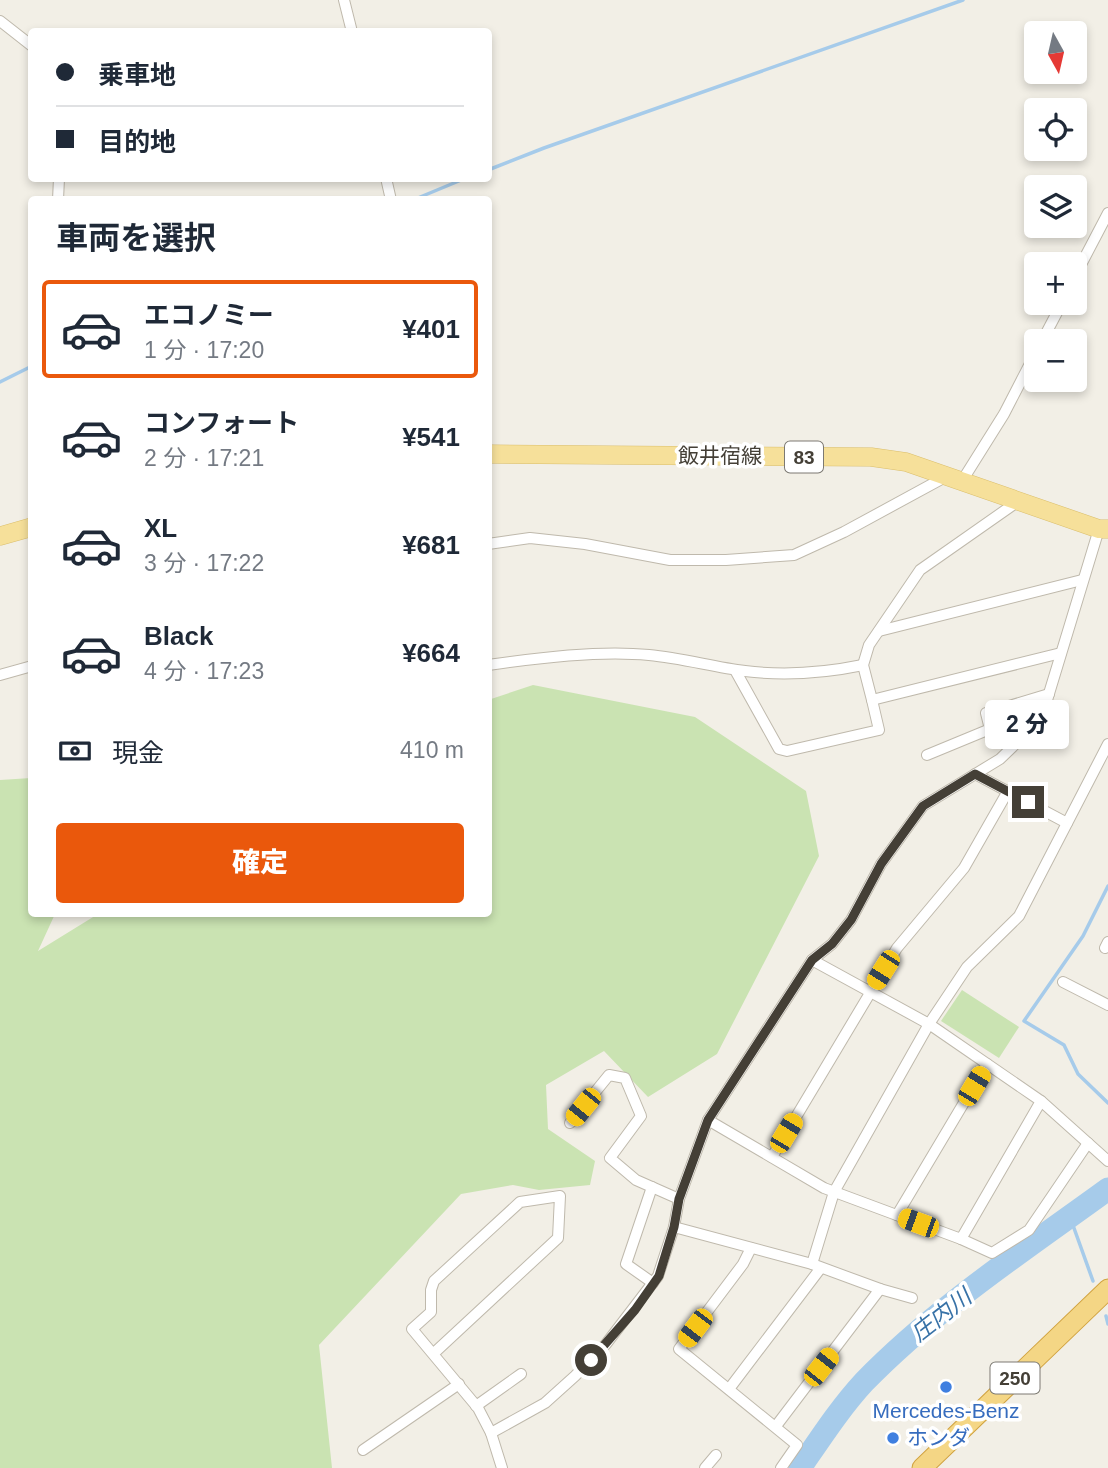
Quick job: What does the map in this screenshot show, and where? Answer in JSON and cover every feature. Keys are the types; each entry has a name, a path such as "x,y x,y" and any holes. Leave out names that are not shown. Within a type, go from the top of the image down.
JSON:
{"highway":[{"name":"250","path":"922,1468 1108,1289"}],"main road":[{"name":"飯井宿線","path":"492,454 871,457 906,462 1017,502 1103,529"},
{"path":"0,537 28,528"}],"street":[{"path":"344,0 351,28"},
{"path":"0,22 28,43"},
{"path":"1087,253 1108,213"},
{"path":"492,543 530,538 585,544 670,560 726,560 794,555 955,478 1004,414 1024,375"},
{"path":"735,670 779,749 787,751 879,730 863,665 869,645 920,570 1017,502"},
{"path":"491,1433 545,1403 575,1376 606,1345 659,1276 674,1227 679,1199 708,1120 812,960 832,944 851,920 881,864 923,806 1000,759 1034,726 1044,710 1082,580 1103,529"},
{"path":"878,631 1082,580"},
{"path":"872,700 1061,653"},
{"path":"492,665 649,655 735,670 824,673 863,665"},
{"path":"0,675 28,667"},
{"path":"927,755 990,729 985,713 1049,694"},
{"path":"729,1389 816,1267 834,1192 929,1024 967,967 1019,916 1108,744"},
{"path":"975,774 1067,823"},
{"path":"772,1157 897,948 964,868 1008,791"},
{"path":"812,960 929,1024 1041,1101 1108,1161"},
{"path":"1063,982 1108,1006"},
{"path":"897,1215 987,1064"},
{"path":"570,1123 609,1075 625,1078 641,1116 610,1158 636,1180 679,1199"},
{"path":"961,1239 1041,1101"},
{"path":"708,1120 834,1192 992,1253 1029,1230 1088,1143"},
{"path":"652,1187 626,1264 653,1283"},
{"path":"433,1354 558,1238 560,1196 520,1202 434,1281 430,1290 431,1312 412,1329 476,1406 491,1433 502,1468"},
{"path":"674,1227 816,1267 912,1298"},
{"path":"751,1248 743,1264 679,1349 797,1445 781,1468"},
{"path":"776,1426 880,1289"},
{"path":"476,1406 520,1374"},
{"path":"363,1450 459,1384"},
{"path":"705,1468 716,1454"}],"green space":[{"path":"533,685 695,717 806,791 819,856 717,1054 648,1097 604,1051 546,1085 548,1129 595,1161 590,1185 539,1190 513,1185 461,1194 319,1345 332,1468 0,1468 0,780 28,778 28,917 54,917 38,951 93,917 492,917 492,699"},
{"path":"962,990 1019,1027 999,1058 941,1021"}],"waterway":[{"path":"492,168 963,0"},
{"path":"423,196 456,182"},
{"path":"0,382 28,368"},
{"path":"1108,886 1083,936 1024,1021 1064,1045 1078,1074 1108,1103"},
{"name":"庄内川","path":"800,1468 847,1402 892,1355 951,1304 1108,1189"},
{"path":"1070,1217 1093,1281"},
{"path":"1106,1316 1108,1324"}],"place":[{"name":"Mercedes-Benz","path":"946,1387"},
{"name":"ホンダ","path":"893,1438"}],"route":[{"path":"591,1360 635,1310 659,1276 674,1227 679,1199 708,1120 812,960 832,944 851,920 881,864 923,806 975,774 1028,802"}]}
